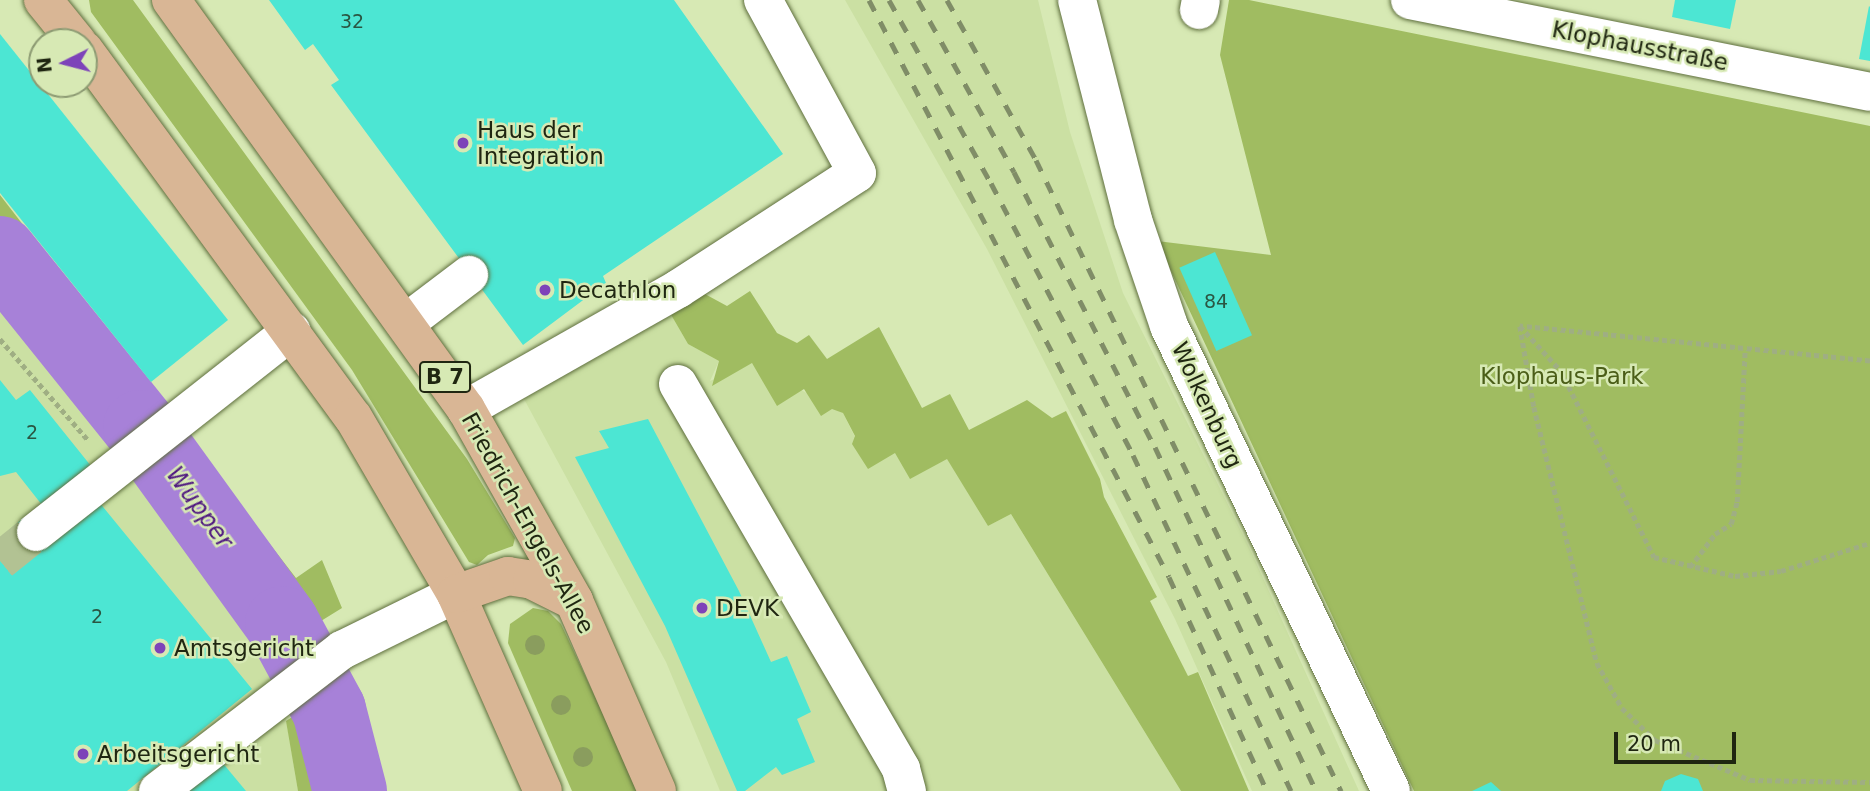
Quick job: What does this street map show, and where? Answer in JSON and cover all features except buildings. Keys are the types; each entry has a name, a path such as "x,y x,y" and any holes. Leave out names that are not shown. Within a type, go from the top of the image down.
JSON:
{"main road":[{"name":"Friedrich-Engels-Allee","path":"172,0 407,322 466,408 574,601 657,791"},
{"path":"98,69 353,416 456,594 543,791"},
{"path":"456,594 508,576 532,580 574,601"},
{"path":"483,650 487,609 508,576"}],"street":[{"path":"466,408 678,289 857,173 763,0"},
{"name":"Wolkenburg","path":"1077,0 1133,220 1170,326 1391,791"},
{"name":"Klophausstraße","path":"1435,2 1870,92"},
{"path":"407,322 469,275"},
{"path":"36,532 291,331"},
{"path":"678,384 901,769 907,791"},
{"path":"158,791 251,716 342,650 456,594"}],"path":[{"path":"1520,326 1745,351 1870,361"},
{"path":"1520,326 1561,371 1654,557 1735,576 1781,571 1870,543"},
{"path":"1520,326 1534,407 1597,663 1622,708 1655,740 1750,780 1870,782"},
{"path":"0,339 119,467"},
{"path":"1690,567 1715,534 1731,523 1737,502 1745,351"}],"shaded area":[{"path":"845,0 1038,0 1070,132 1123,293 1249,547 1359,791 1252,791 1175,619 987,249"},
{"path":"0,295 278,672 298,791 0,791"},
{"path":"670,313 688,344 719,361 710,381 752,363 843,413 857,441 895,452 911,478 947,458 988,526 1011,514 1181,791 720,791 666,662 524,399 649,320"}],"green space":[{"path":"89,0 133,0 467,459 515,538 513,546 488,555 477,565 469,562 352,370 91,12"},
{"name":"Klophaus-Park","path":"1229,0 1249,0 1870,126 1870,791 1414,791 1157,241 1271,255 1220,55"},
{"path":"0,195 296,578 322,560 342,608 266,655 0,295"},
{"path":"750,291 777,333 797,343 809,335 827,359 879,327 922,408 950,394 969,430 1027,400 1052,418 1066,411 1100,479 1104,497 1157,597 1150,601 1188,676 1198,672 1249,791 1181,791 1011,514 988,526 947,459 910,479 895,453 868,469 852,444 855,436 843,413 832,409 821,416 804,389 777,406 752,363 712,386 719,361 688,344 670,313 703,293 727,306"},
{"path":"533,608 548,611 561,624 639,791 572,791 508,643 510,624"},
{"path":"352,679 373,791 298,791 286,721"}],"waterway":[{"name":"Wupper","path":"0,253 140,427 282,623 329,710 350,791"}],"tunnel":[{"path":"0,561 36,532"}],"railway":[{"path":"869,0 1169,577 1267,791"},
{"path":"889,0 991,183 1133,455 1291,791"},
{"path":"918,0 1014,172 1155,447 1316,791"},
{"path":"947,0 1036,160 1341,791"}],"place":[{"name":"Haus der Integration","path":"463,143"},
{"name":"Decathlon","path":"545,290"},
{"name":"DEVK","path":"702,608"},
{"name":"Amtsgericht","path":"160,648"},
{"name":"Arbeitsgericht","path":"83,754"}]}
